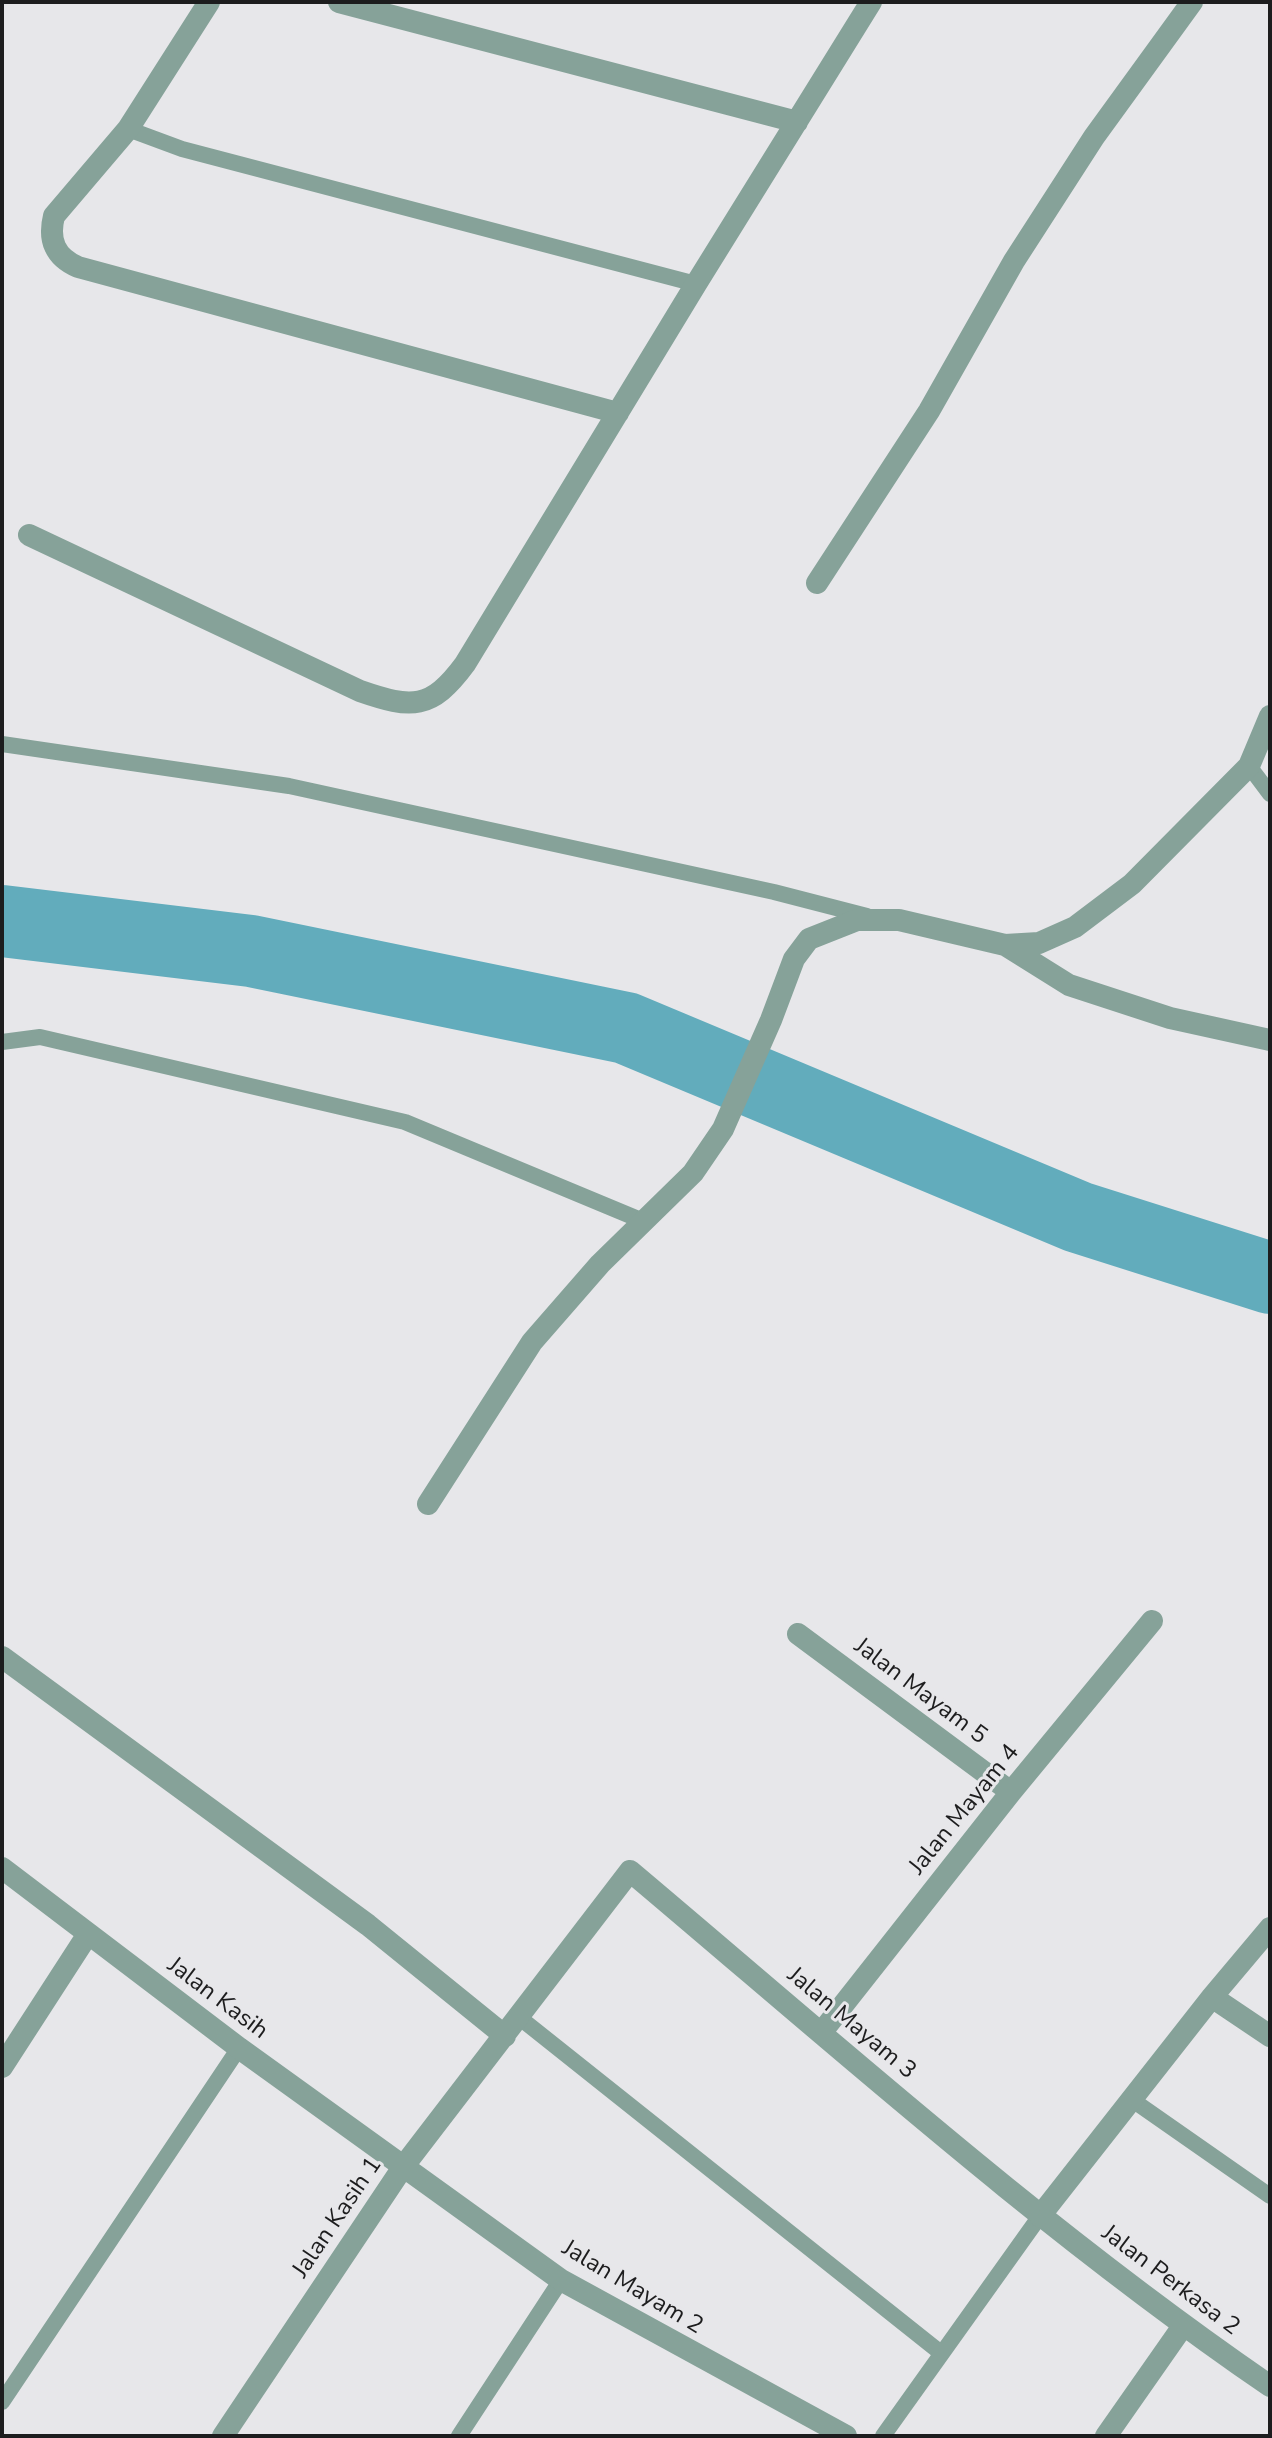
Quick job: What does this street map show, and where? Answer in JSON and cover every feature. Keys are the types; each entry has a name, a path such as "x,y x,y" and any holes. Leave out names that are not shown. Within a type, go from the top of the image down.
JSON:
{"street":[{"path":"209,2 128,129 54,216 50,232 55,248 64,261 618,413"},
{"path":"339,2 797,122"},
{"path":"29,535 360,691 407,704 424,702 451,683 465,664 871,2"},
{"path":"817,583 929,411 1022,248 1094,137 1192,2"},
{"path":"428,1504 532,1342 600,1264 693,1173 723,1129 794,959 809,939 857,920 877,919 899,920 1005,945 1039,943 1075,927 1132,884 1249,766 1270,716"},
{"path":"1005,945 1069,985 1170,1018 1270,1040"},
{"name":"Jalan Mayam 4","path":"821,2033 1011,1792 1152,1621"},
{"name":"Jalan Mayam 5","path":"798,1634 1011,1792"},
{"path":"2,1657 368,1925 505,2036"},
{"name":"Jalan Kasih","path":"2,1868 239,2048 403,2167"},
{"name":"Jalan Kasih 1","path":"223,2436 403,2167 630,1871"},
{"name":"Jalan Mayam 3","path":"630,1871 1040,2216"},
{"path":"1040,2216 1270,1928"},
{"path":"2,2067 88,1934"},
{"path":"1212,1997 1270,2036"},
{"name":"Jalan Mayam 2","path":"403,2167 561,2280 846,2436"},
{"name":"Jalan Perkasa 2","path":"1040,2216 1183,2326 1270,2386"},
{"path":"1106,2436 1183,2326"}],"lane":[{"path":"128,129 182,149 696,284"},
{"path":"2,744 289,786 774,892 877,919"},
{"path":"1249,766 1270,794"},
{"path":"2,1042 40,1037 405,1122 643,1221"},
{"path":"520,2018 941,2353"},
{"path":"2,2402 239,2048"},
{"path":"1131,2099 1270,2196"},
{"path":"883,2436 1040,2216"},
{"path":"459,2436 561,2280"}],"waterway":[{"path":"2,921 251,951 626,1028 1078,1217 1270,1278"}]}
